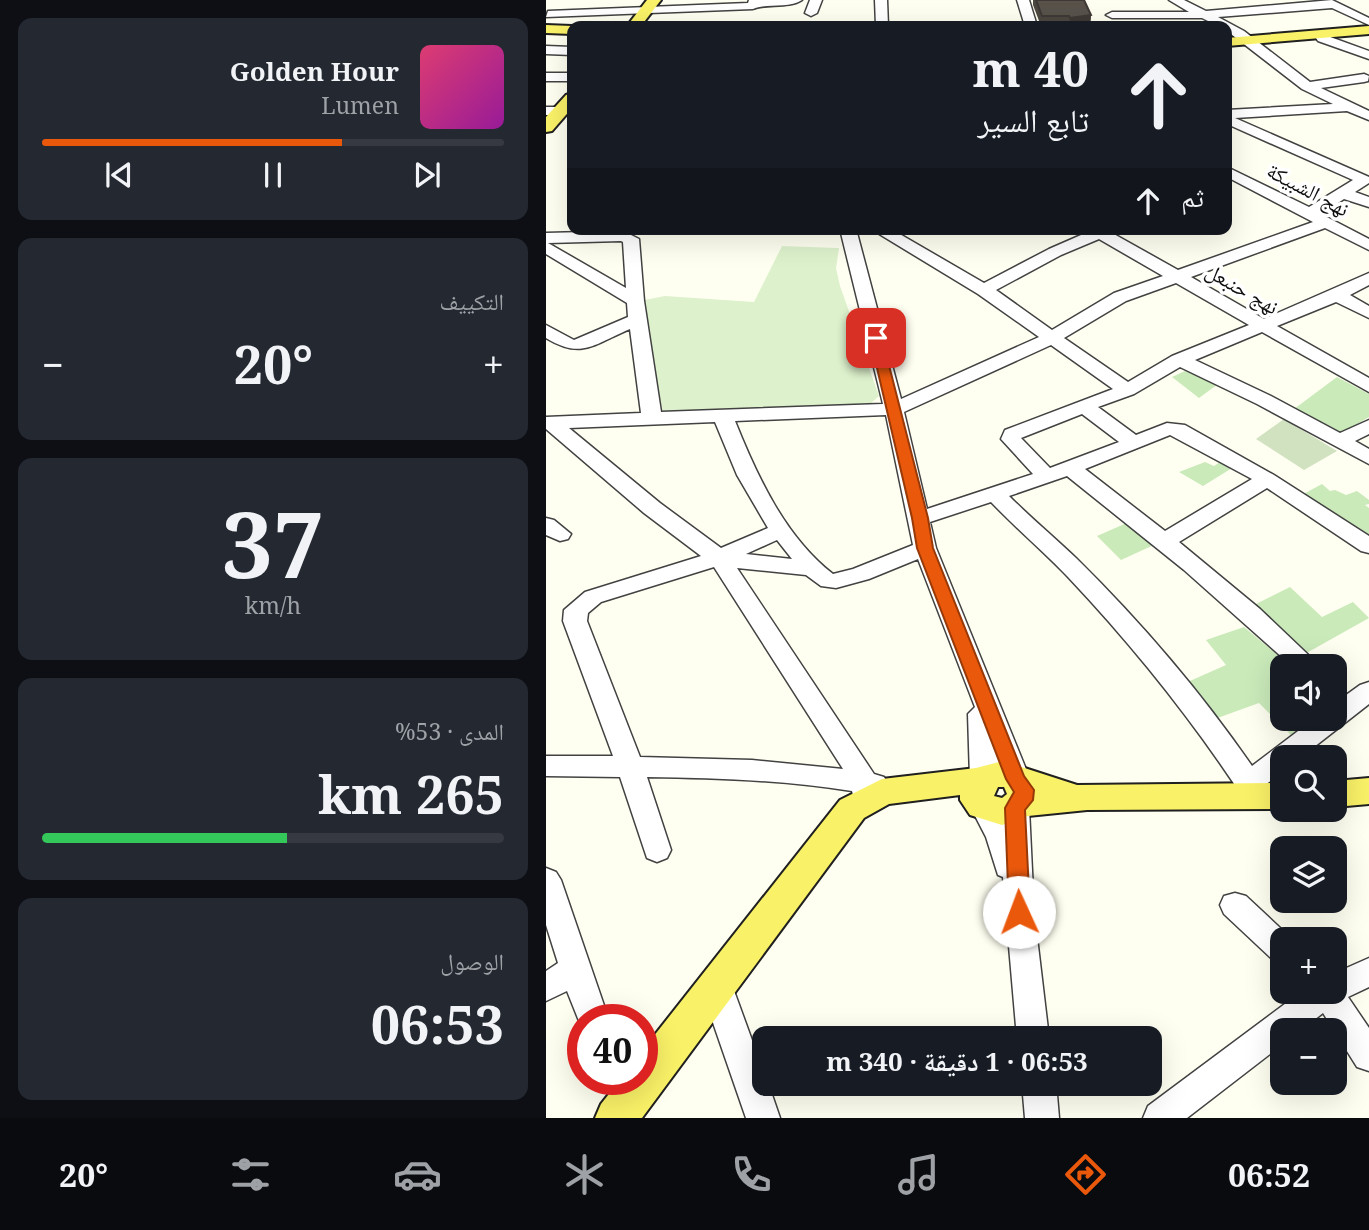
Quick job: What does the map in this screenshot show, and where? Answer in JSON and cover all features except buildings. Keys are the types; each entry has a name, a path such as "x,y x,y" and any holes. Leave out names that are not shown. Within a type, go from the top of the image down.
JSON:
{"main road":[{"path":"546,29 567,30"},
{"path":"1232,44 1369,32"},
{"path":"1254,42 1369,32"},
{"path":"546,127 553,111"},
{"path":"617,1102 717,988 841,820 878,790 1087,797 1263,792"},
{"path":"1347,793 1369,792"}],"street":[{"path":"548,14 649,7 752,6 796,0"},
{"path":"811,13 816,0"},
{"path":"881,0 882,21"},
{"path":"892,0 894,21"},
{"path":"1023,0 1029,21"},
{"path":"1175,0 1216,21"},
{"path":"1243,0 1265,11"},
{"path":"1112,15 1205,15 1265,11 1328,2 1369,22"},
{"path":"1232,30 1254,42 1292,77 1369,116"},
{"path":"1322,38 1369,55"},
{"path":"546,50 567,51"},
{"path":"546,60 567,61"},
{"path":"546,77 567,77"},
{"path":"1307,86 1364,78"},
{"path":"1232,101 1244,113"},
{"path":"1232,114 1349,107 1369,101"},
{"path":"548,423 894,409 1051,338 1120,297 1317,219 1342,193 1364,180 1232,122"},
{"name":"نهج الشبيكة","path":"1232,174 1369,245"},
{"path":"1232,188 1248,182"},
{"path":"1342,193 1369,202"},
{"path":"850,235 894,409 925,548 977,683 1000,793 1019,912 1032,1026"},
{"path":"889,235 984,290 1128,390"},
{"path":"984,290 1090,235"},
{"name":"نهج حنبعل","path":"1108,235 1173,277 1369,386"},
{"path":"546,238 629,236 652,420"},
{"path":"546,247 637,310"},
{"path":"1046,476 1011,439 1012,434 1128,390 1179,360 1337,295 1369,278"},
{"path":"1337,295 1369,313"},
{"path":"546,330 569,345 578,345 637,310"},
{"path":"1179,360 1265,400 1369,458"},
{"path":"1084,407 1134,443"},
{"path":"723,417 740,460 779,531 812,568 828,581 843,581 925,548"},
{"path":"548,423 652,508 719,558 878,790"},
{"path":"1340,441 1369,426"},
{"path":"920,518 994,493 1024,486 1167,429 1178,429 1267,479 1369,546"},
{"path":"1070,468 1165,541 1295,654"},
{"path":"1165,541 1267,479"},
{"path":"994,493 1021,522 1078,573 1263,792 1319,731"},
{"path":"657,850 630,766 575,621 576,610 593,597 719,558 779,531"},
{"path":"719,558 812,568"},
{"path":"546,766 630,766 823,775 878,790"},
{"path":"546,880 588,1004"},
{"path":"1235,905 1270,938"},
{"path":"546,987 576,969"},
{"path":"1347,982 1369,972"},
{"path":"717,988 763,1118"},
{"path":"1160,1118 1311,1004"},
{"path":"1335,1004 1369,1056"},
{"path":"1039,1096 1042,1118"}],"green space":[{"path":"782,246 839,248 836,268 840,286 879,396 870,404 663,413 639,301 665,296 754,302"},
{"path":"1185,371 1218,384 1199,398 1172,377"},
{"path":"1337,377 1369,394 1369,417 1335,437 1290,412"},
{"path":"1284,419 1337,451 1304,470 1256,439"},
{"path":"1223,460 1237,465 1203,486 1179,472 1205,462 1214,466"},
{"path":"1322,484 1330,491 1335,490 1346,495 1357,491 1369,500 1369,504 1365,505 1369,508 1369,539 1298,497"},
{"path":"1129,522 1156,544 1121,560 1097,536"},
{"path":"1290,587 1322,617 1353,602 1369,618 1302,654 1250,607"},
{"path":"1244,627 1276,654 1270,654 1270,714 1259,703 1212,720 1183,684 1226,665 1206,640"},
{"path":"1287,731 1299,731 1292,736"}],"route":[{"path":"876,338 925,548 1016,779 1024,790 1023,800 1015,808 1019,912"}]}
